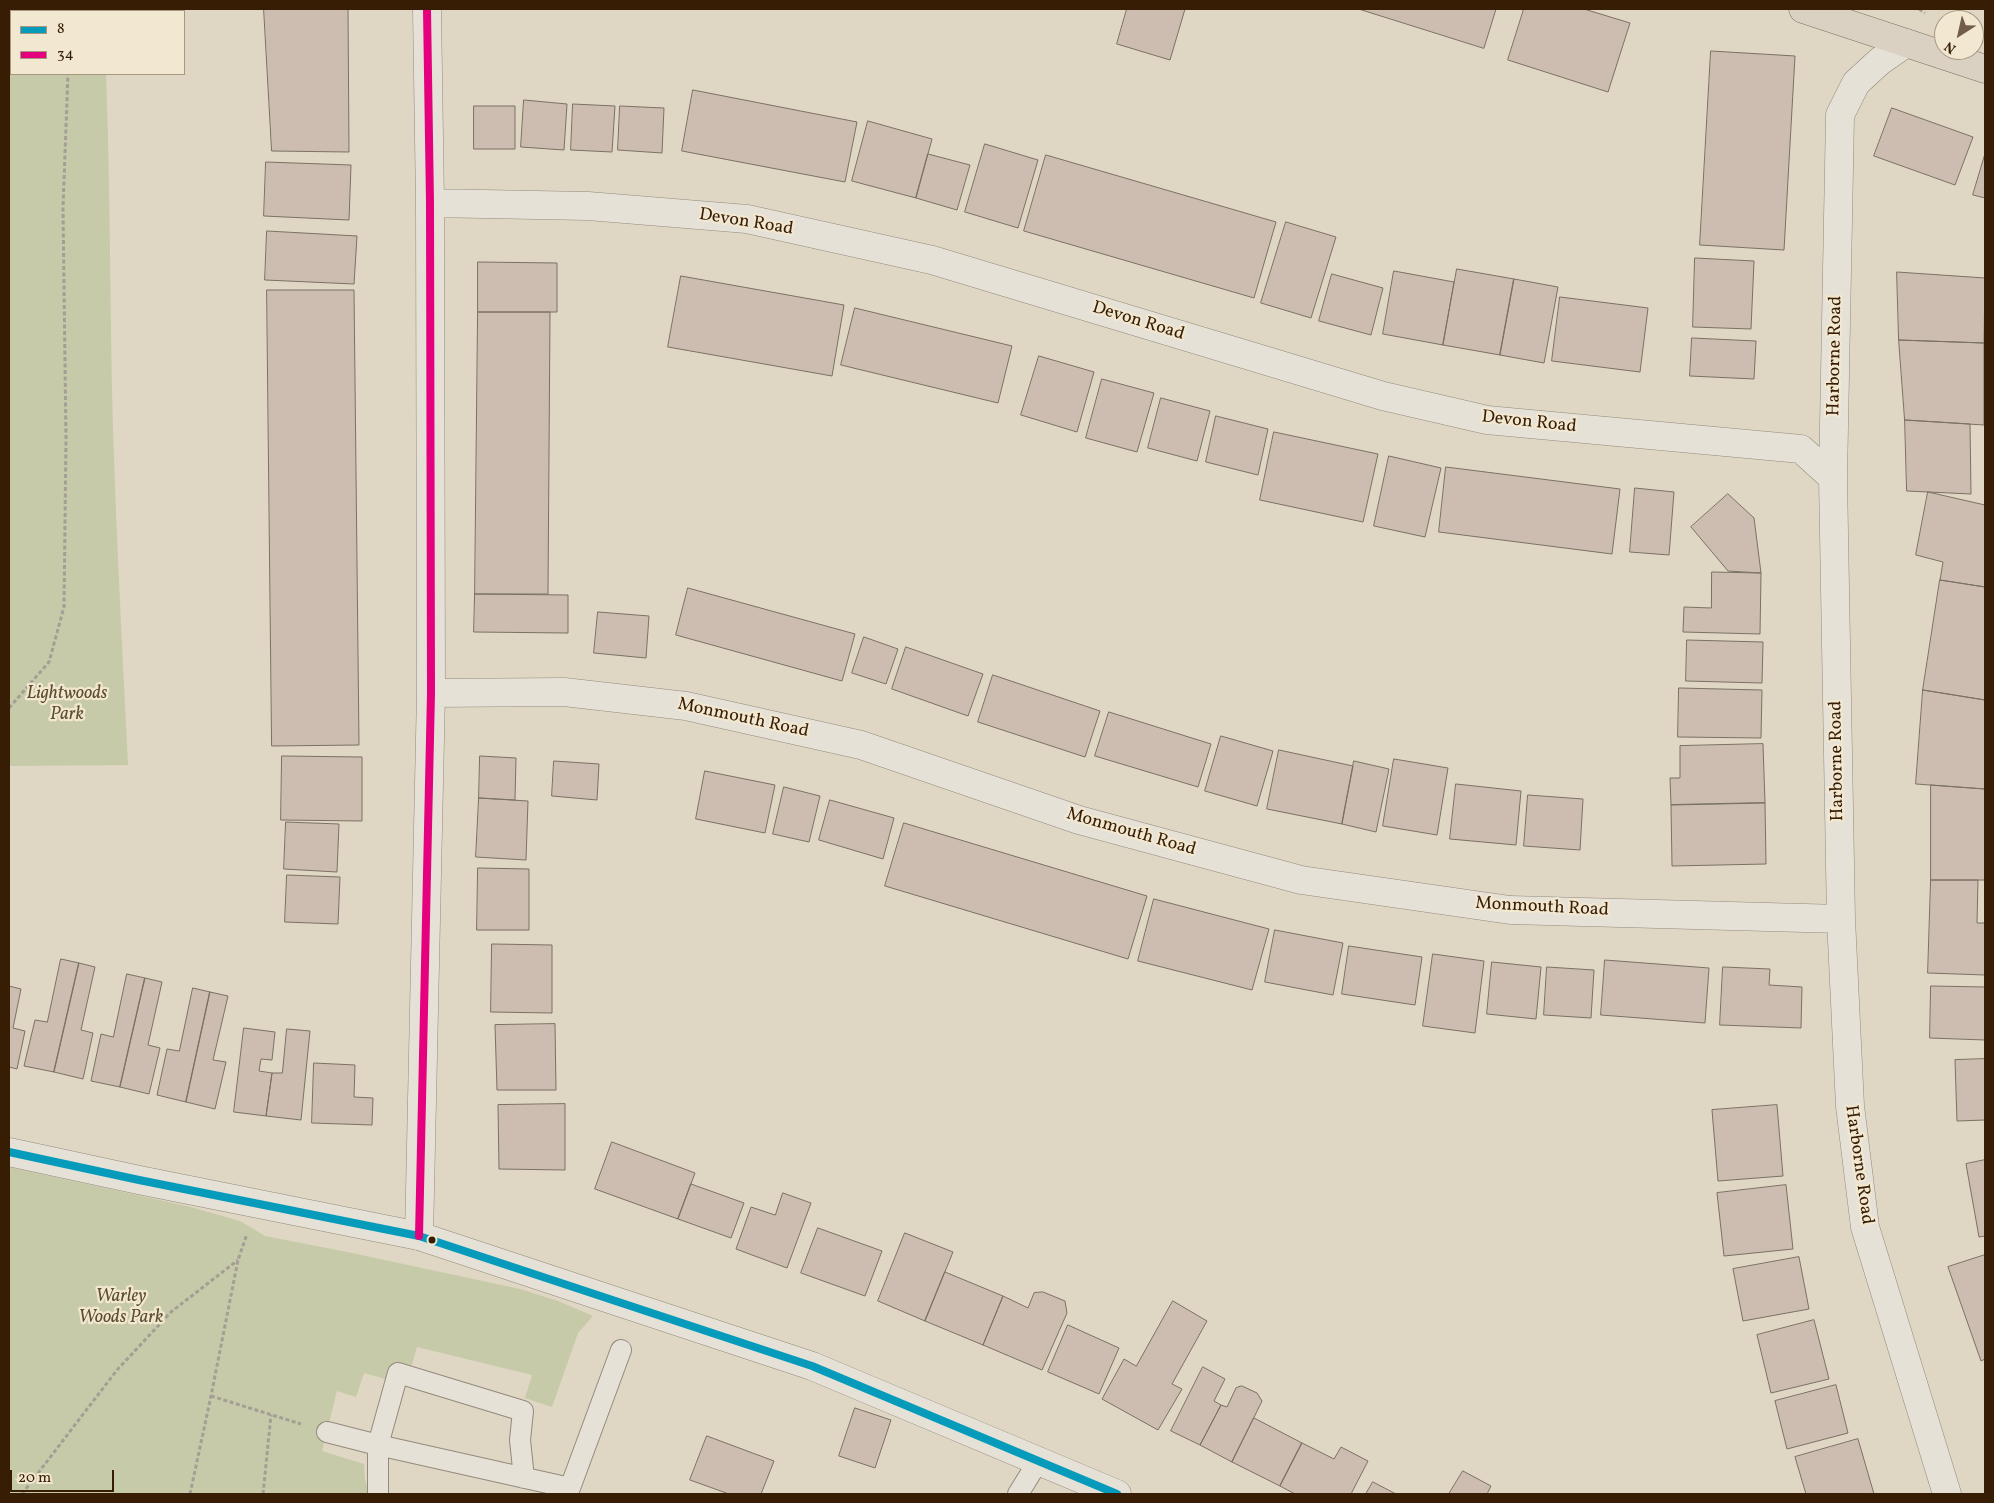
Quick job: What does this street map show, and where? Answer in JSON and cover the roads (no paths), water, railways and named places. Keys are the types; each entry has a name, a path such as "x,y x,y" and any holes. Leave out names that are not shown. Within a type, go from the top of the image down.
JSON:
{"highway":[{"path":"1803,9 1985,69"}],"street":[{"path":"419,1236 431,692 430,202 427,9"},
{"name":"Harborne Road","path":"1906,43 1880,61 1856,83 1840,114 1833,478 1841,919 1850,1106 1865,1227 1947,1494"},
{"name":"Devon Road","path":"430,202 588,206 747,219 932,260 1383,396 1487,420 1801,449 1833,478"},
{"name":"Monmouth Road","path":"431,692 564,692 686,706 861,745 1079,820 1301,880 1510,910 1841,919"},
{"path":"9,1152 419,1236 812,1366 1117,1494"}],"lane":[{"path":"327,1432 578,1491 621,1350"},
{"path":"378,1494 378,1445 398,1373 523,1411 520,1440 524,1478"},
{"path":"1018,1494 1039,1460"}],"park label":[{"name":"Lightwoods Park","path":"67,705"},
{"name":"Warley Woods Park","path":"121,1308"}]}
